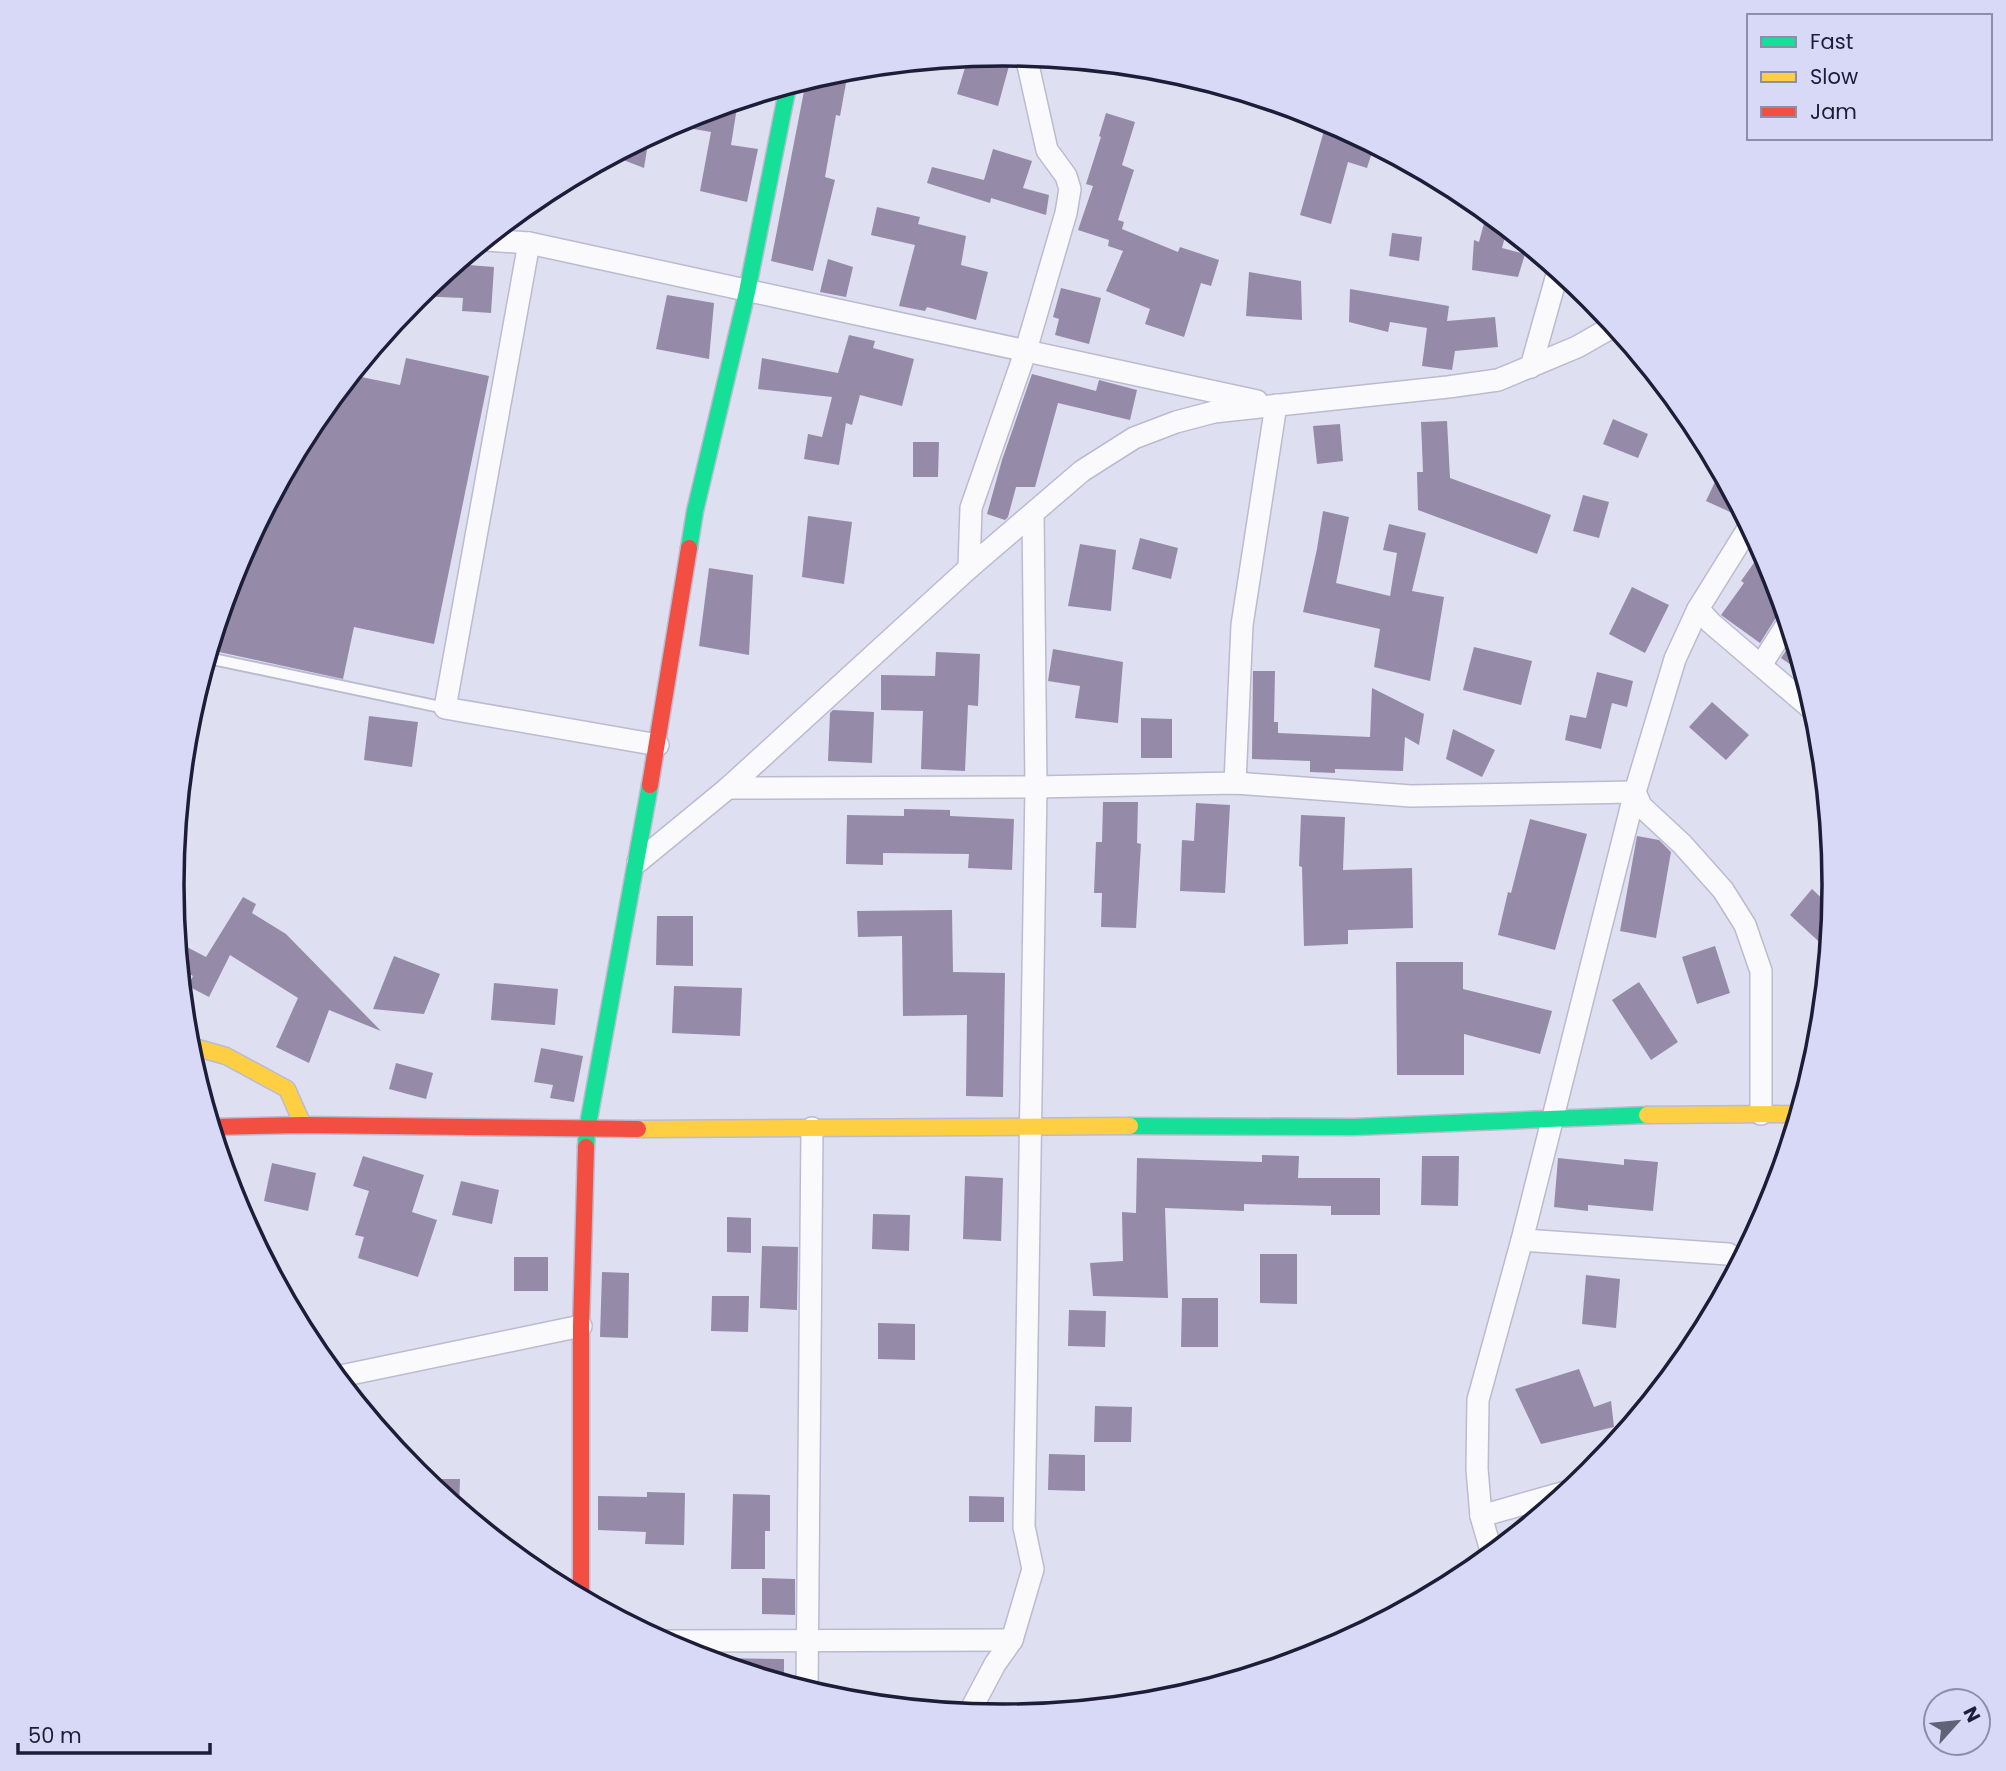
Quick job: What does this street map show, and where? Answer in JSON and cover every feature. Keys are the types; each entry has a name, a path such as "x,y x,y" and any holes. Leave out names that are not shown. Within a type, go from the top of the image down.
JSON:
{"street":[{"path":"969,568 971,508 1026,349 1066,214 1070,189 1066,176 1046,150 1028,67"},
{"path":"581,1587 582,1326 587,1130 638,862 695,511 747,292 786,96"},
{"path":"498,241 529,243 1276,405"},
{"path":"529,243 446,708 658,745"},
{"path":"1531,367 1555,281"},
{"path":"638,862 728,788 969,568 1082,471 1135,438 1176,422 1214,412 1497,380 1577,347 1606,331"},
{"path":"1235,783 1242,625 1276,405"},
{"path":"974,1703 995,1664 1012,1640 1033,1569 1024,1527 1036,787 1033,514"},
{"path":"1489,1544 1481,1516 1477,1469 1478,1400 1522,1240 1634,792 1675,659 1698,609 1744,536"},
{"path":"1698,609 1800,698"},
{"path":"1760,666 1782,632"},
{"path":"728,788 1235,783 1411,796 1634,792"},
{"path":"1634,792 1641,806 1682,844 1723,890 1745,925 1761,971 1761,1114"},
{"path":"201,1049 226,1056 287,1089 303,1125"},
{"path":"221,1128 303,1125 587,1130 1354,1127 1696,1113 1789,1114"},
{"path":"807,1681 812,1128"},
{"path":"1522,1240 1733,1256"},
{"path":"346,1375 582,1326"},
{"path":"1481,1516 1547,1497"},
{"path":"688,1641 1012,1640"}],"lane":[{"path":"216,660 446,708"}],"building":[{"path":"1009,66 998,106 957,94 965,67"},
{"path":"846,83 840,116 836,115 825,177 835,180 813,271 771,261 804,91"},
{"path":"736,111 731,145 758,149 747,202 700,191 711,132 691,129"},
{"path":"1106,113 1135,122 1122,165 1134,170 1118,220 1124,222 1122,229 1178,252 1180,247 1219,260 1211,286 1201,283 1184,337 1145,324 1150,309 1106,291 1123,251 1108,246 1109,240 1078,230 1093,186 1086,184"},
{"path":"1323,132 1371,154 1367,168 1348,162 1331,224 1300,215"},
{"path":"647,148 644,168 624,160"},
{"path":"993,149 1032,161 1023,188 1049,195 1046,215 991,198 990,203 927,183 932,167 984,180"},
{"path":"877,207 920,217 918,224 966,236 961,265 988,272 976,320 927,307 925,311 899,306 915,245 871,235"},
{"path":"1484,223 1505,238 1502,248 1525,255 1518,277 1472,270 1474,240 1479,242"},
{"path":"1392,233 1422,237 1419,261 1389,256"},
{"path":"828,259 853,267 846,297 820,292"},
{"path":"469,265 494,267 491,313 462,311 463,298 434,297"},
{"path":"1249,272 1301,281 1302,320 1246,316"},
{"path":"1061,288 1101,298 1089,344 1055,335 1059,319 1053,317"},
{"path":"1350,289 1449,306 1447,321 1495,317 1498,347 1455,351 1452,370 1422,366 1427,328 1390,322 1388,332 1349,322"},
{"path":"667,295 714,303 709,359 656,349"},
{"path":"849,335 875,341 873,348 914,359 902,406 860,395 852,425 846,423 839,465 804,459 808,434 822,437 832,397 758,389 762,358 838,373"},
{"path":"406,358 489,376 434,644 354,627 343,679 218,652 246,572 268,523 322,430 361,377 400,385"},
{"path":"1032,374 1096,391 1099,380 1137,390 1130,420 1058,403 1035,487 1016,487 1005,520 987,514 1002,460"},
{"path":"1613,419 1648,434 1638,458 1603,444"},
{"path":"1447,421 1450,478 1551,515 1537,554 1418,510 1417,472 1423,472 1421,422"},
{"path":"1340,424 1343,461 1317,464 1313,426"},
{"path":"913,442 939,442 938,477 913,477"},
{"path":"1715,482 1733,513 1706,501"},
{"path":"1583,495 1609,502 1599,538 1573,531"},
{"path":"1323,511 1349,517 1336,583 1390,596 1397,553 1383,550 1389,524 1426,533 1412,591 1444,597 1430,681 1374,667 1380,629 1303,612"},
{"path":"808,516 852,522 844,584 802,577"},
{"path":"1140,538 1178,548 1171,579 1132,569"},
{"path":"1080,544 1116,550 1111,611 1068,606"},
{"path":"1755,561 1777,616 1760,643 1721,615 1744,583 1741,581"},
{"path":"709,568 753,575 749,655 699,646"},
{"path":"1632,587 1669,605 1645,653 1609,634"},
{"path":"1474,647 1532,661 1521,705 1463,690"},
{"path":"1053,649 1123,662 1118,723 1075,718 1080,686 1048,681"},
{"path":"1787,649 1791,665 1781,658"},
{"path":"936,652 980,654 978,706 968,705 965,771 921,769 923,711 881,710 881,675 935,676"},
{"path":"1253,671 1275,671 1274,722 1278,722 1278,733 1370,737 1372,688 1424,714 1419,745 1405,737 1403,771 1335,769 1335,773 1310,772 1310,761 1252,759"},
{"path":"1597,672 1633,681 1627,707 1612,703 1601,749 1565,740 1570,715 1586,718"},
{"path":"1712,702 1749,735 1726,760 1689,727"},
{"path":"833,710 874,712 872,763 828,761 830,713"},
{"path":"369,716 418,722 412,767 364,760"},
{"path":"1141,718 1172,719 1172,758 1141,758"},
{"path":"1453,729 1495,750 1482,777 1446,759"},
{"path":"1103,802 1138,802 1137,843 1141,844 1136,928 1101,927 1102,893 1094,893 1096,842 1102,842"},
{"path":"1196,803 1230,805 1225,893 1180,891 1182,840 1194,841"},
{"path":"904,809 950,810 950,816 1014,819 1012,870 968,868 969,854 883,853 883,865 846,864 847,815 904,816"},
{"path":"1301,815 1345,817 1343,870 1412,868 1413,928 1348,930 1348,944 1304,946 1302,867 1299,866"},
{"path":"1530,819 1587,834 1555,950 1498,935"},
{"path":"1637,836 1659,840 1671,852 1656,938 1620,931"},
{"path":"1812,889 1822,898 1820,942 1790,915"},
{"path":"243,897 256,904 252,913 286,934 381,1031 329,1010 309,1063 276,1047 298,998 230,955 209,997 191,987 193,976 189,974 187,947 206,957"},
{"path":"952,910 953,972 1005,973 1003,1097 966,1096 967,1015 903,1016 902,936 858,937 857,911"},
{"path":"657,916 693,916 693,966 656,965"},
{"path":"1715,946 1730,993 1697,1004 1682,957"},
{"path":"394,956 440,974 424,1014 373,1009"},
{"path":"1396,962 1463,962 1463,989 1552,1011 1540,1054 1464,1034 1464,1075 1397,1075"},
{"path":"1639,982 1678,1042 1651,1060 1612,1000"},
{"path":"494,983 558,989 555,1025 491,1020"},
{"path":"674,986 742,988 740,1036 672,1033"},
{"path":"541,1048 583,1056 574,1102 550,1098 553,1085 534,1082"},
{"path":"396,1063 433,1073 426,1099 389,1089"},
{"path":"1262,1155 1299,1156 1298,1178 1380,1178 1380,1215 1331,1215 1331,1206 1244,1204 1244,1211 1165,1208 1168,1298 1093,1296 1090,1263 1123,1261 1122,1212 1136,1213 1137,1158 1262,1162"},
{"path":"363,1156 424,1175 412,1212 437,1220 418,1277 358,1258 364,1237 355,1235 369,1191 353,1186"},
{"path":"1422,1156 1459,1156 1458,1206 1421,1205"},
{"path":"1558,1158 1624,1165 1624,1159 1658,1162 1653,1211 1588,1205 1588,1211 1554,1207"},
{"path":"272,1163 316,1173 308,1211 264,1201"},
{"path":"965,1176 1003,1178 1001,1241 963,1239"},
{"path":"461,1181 499,1190 492,1224 452,1215"},
{"path":"873,1214 910,1215 909,1251 872,1249"},
{"path":"727,1217 751,1218 751,1253 727,1252"},
{"path":"762,1246 798,1247 797,1310 760,1308"},
{"path":"1260,1254 1297,1254 1297,1304 1260,1303"},
{"path":"514,1257 548,1257 548,1291 514,1291"},
{"path":"602,1272 629,1273 628,1338 600,1337"},
{"path":"1586,1275 1620,1279 1616,1328 1582,1324"},
{"path":"712,1296 749,1296 748,1332 711,1331"},
{"path":"1182,1298 1218,1298 1218,1347 1181,1347"},
{"path":"1069,1310 1106,1311 1105,1347 1068,1346"},
{"path":"878,1323 915,1324 915,1360 878,1359"},
{"path":"1579,1369 1594,1407 1611,1401 1614,1427 1541,1444 1515,1389"},
{"path":"1095,1406 1132,1407 1131,1442 1094,1442"},
{"path":"1049,1454 1085,1455 1085,1491 1048,1490"},
{"path":"439,1479 460,1479 459,1498"},
{"path":"647,1492 685,1493 684,1545 645,1544 646,1532 598,1530 598,1496 647,1497"},
{"path":"733,1494 770,1495 770,1531 765,1531 765,1569 731,1569"},
{"path":"969,1496 1004,1497 1004,1522 969,1522"},
{"path":"762,1578 795,1579 795,1615 762,1614"},
{"path":"733,1658 784,1659 784,1675"}],"traffic: fast":[{"path":"689,548 695,511 747,292 786,96"},
{"path":"586,1147 650,785"},
{"path":"1130,1126 1354,1127 1647,1115"}],"traffic: slow":[{"path":"201,1049 226,1056 287,1089 303,1125"},
{"path":"1647,1115 1789,1114"},
{"path":"638,1129 1130,1126"}],"traffic: jam":[{"path":"650,785 689,548"},
{"path":"221,1127 303,1125 638,1129"},
{"path":"581,1587 581,1326 586,1147"}]}
